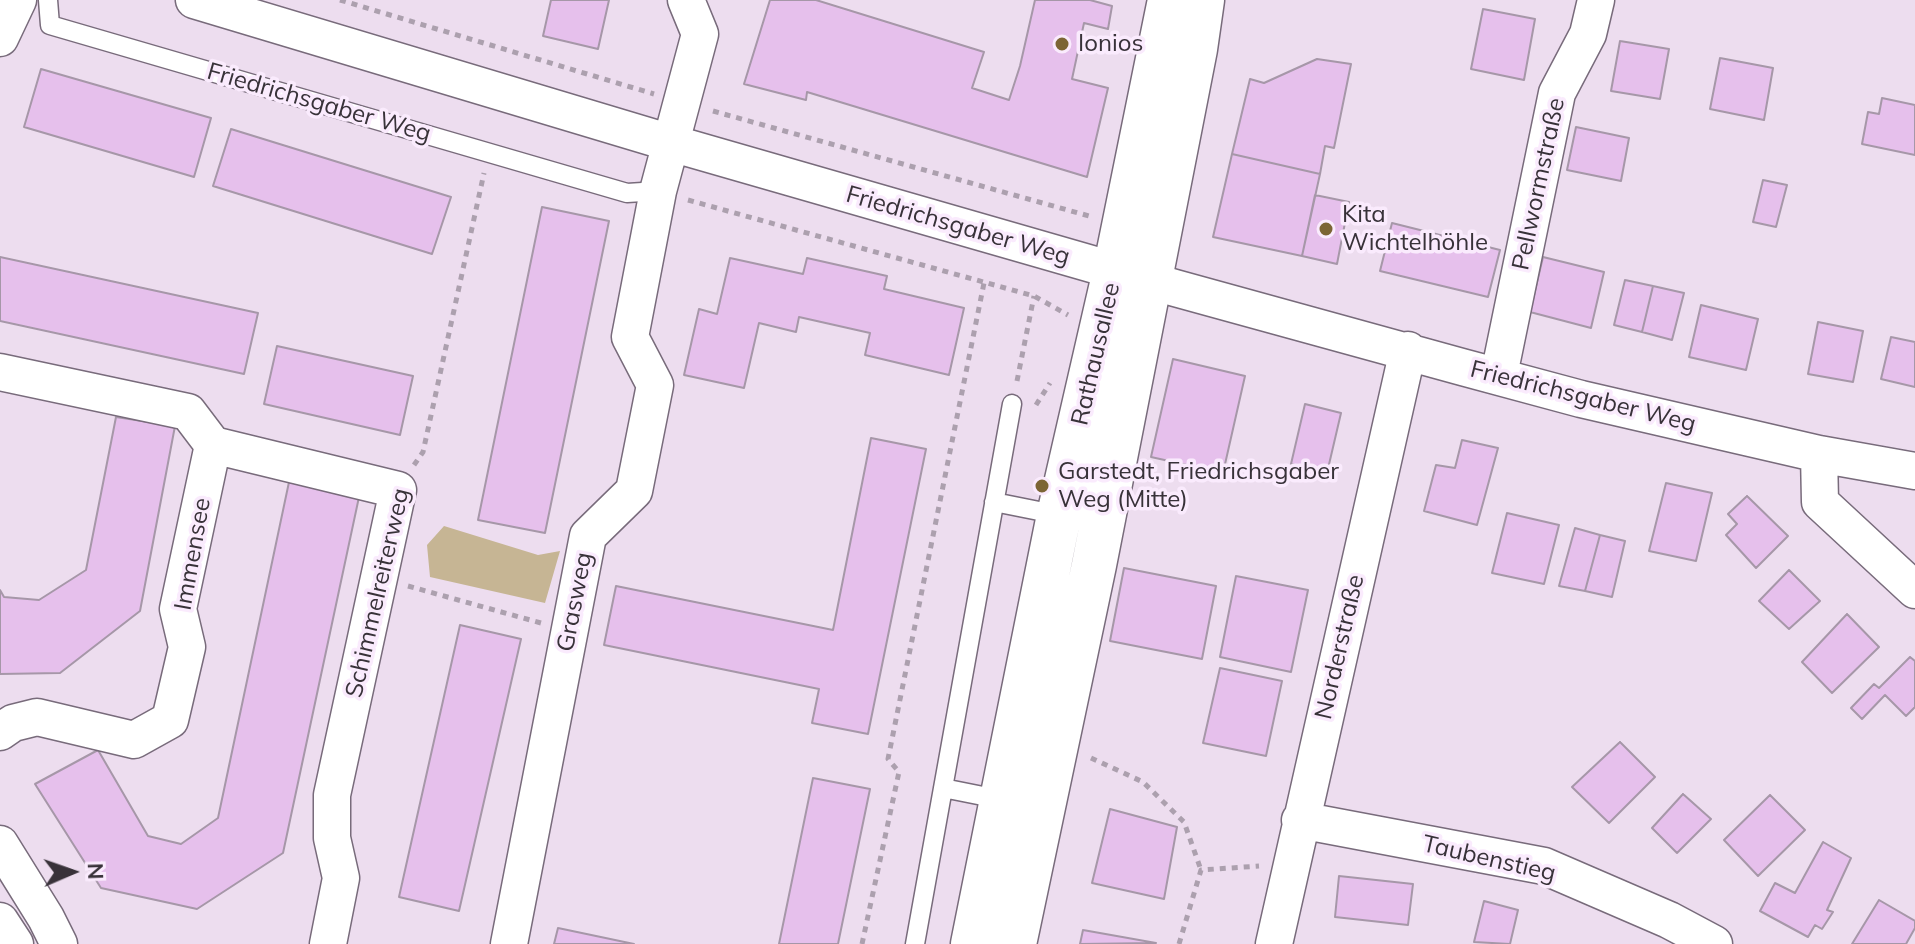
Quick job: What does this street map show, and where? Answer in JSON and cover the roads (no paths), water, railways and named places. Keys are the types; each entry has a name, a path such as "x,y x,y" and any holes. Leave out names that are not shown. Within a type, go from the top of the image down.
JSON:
{"main road":[{"name":"Rathausallee","path":"1014,944 1022,804 1059,515 1132,276 1170,0"},
{"name":"Rathausallee","path":"973,944 1022,804 1132,276 1202,0"}],"street":[{"path":"0,38 18,0"},
{"name":"Friedrichsgaber Weg","path":"194,0 243,7 671,143 1132,276 1581,399 1819,454 1915,471"},
{"name":"Grasweg","path":"509,944 588,536 634,491 655,385 630,337 658,191 700,34 686,0"},
{"name":"Pellwormstraße","path":"1499,375 1557,93 1588,34 1596,0"},
{"name":"Norderstraße","path":"1274,944 1408,350"},
{"path":"0,372 188,412 213,445"},
{"name":"Schimmelreiterweg","path":"213,445 398,490 332,795 332,838 341,878 328,944"},
{"name":"Immensee","path":"0,732 13,723 37,717 134,740 170,720 187,647 178,609 213,445"},
{"path":"1819,454 1820,502 1915,590"},
{"name":"Taubenstieg","path":"1300,820 1544,866 1669,920 1714,944"},
{"path":"0,844 59,944"},
{"path":"0,921 15,944"}],"lane":[{"name":"Friedrichsgaber Weg","path":"48,0 50,25 627,193 658,191"},
{"path":"915,944 1012,404"},
{"path":"994,502 1059,515"},
{"path":"943,788 1022,804"}],"place":[{"name":"Ionios","path":"1062,44"},
{"name":"Kita Wichtelhöhle","path":"1326,229"},
{"name":"Garstedt, Friedrichsgaber Weg (Mitte)","path":"1042,486"}]}
